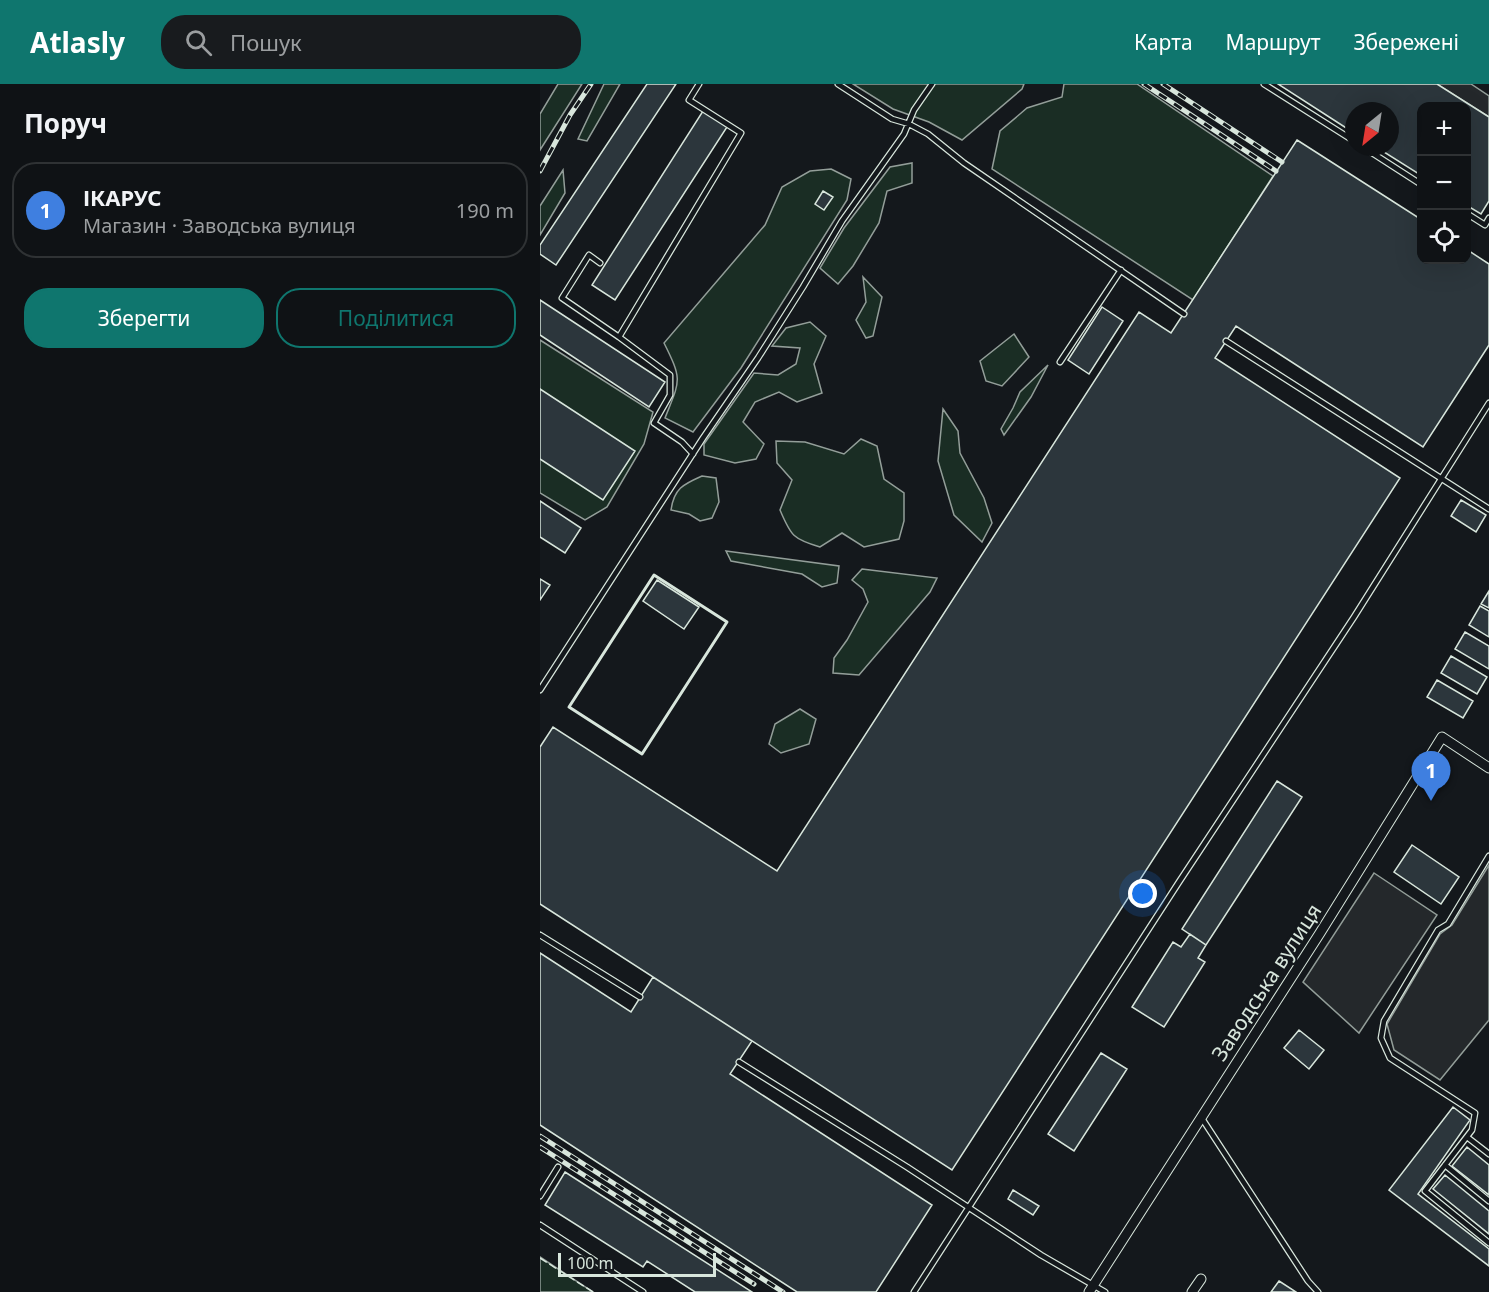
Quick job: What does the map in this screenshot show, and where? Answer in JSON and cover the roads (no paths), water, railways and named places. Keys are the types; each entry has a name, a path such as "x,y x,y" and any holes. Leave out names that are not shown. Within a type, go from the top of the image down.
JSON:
{"street":[{"name":"Заводська вулиця","path":"1092,1288 1320,933 1442,737 1489,768"},
{"path":"1192,1292 1201,1279"}],"lane":[{"path":"619,337 741,133 689,100 699,84"},
{"path":"838,84 892,119 909,124 928,134 964,163 1184,314"},
{"path":"540,690 803,287 842,221 904,134 914,110 932,84"},
{"path":"1264,84 1345,135"},
{"path":"1377,156 1417,182"},
{"path":"1471,216 1485,225 1489,218"},
{"path":"600,263 589,255 562,298 670,375 670,395 654,423 682,442 693,454"},
{"path":"1060,362 1121,270"},
{"path":"1226,341 1489,509"},
{"path":"914,1292 1442,480 1489,403"},
{"path":"1489,856 1448,924 1438,930 1384,1021 1381,1038 1390,1058 1475,1113 1472,1130 1425,1191 1489,1243"},
{"path":"540,935 640,997"},
{"path":"738,1062 907,1167 1092,1288 1105,1292"},
{"path":"1200,1117 1308,1281 1318,1292"},
{"path":"1467,1137 1489,1154"},
{"path":"1445,1166 1489,1201"},
{"path":"540,1196 558,1167"},
{"path":"540,1225 643,1292"}],"railway":[{"path":"540,171 570,115 591,84"},
{"path":"1144,84 1276,171"},
{"path":"1163,84 1282,162"},
{"path":"540,1136 783,1292"},
{"path":"540,1147 754,1284"}],"place":[{"name":"ІКАРУС","path":"1431,801"}]}
